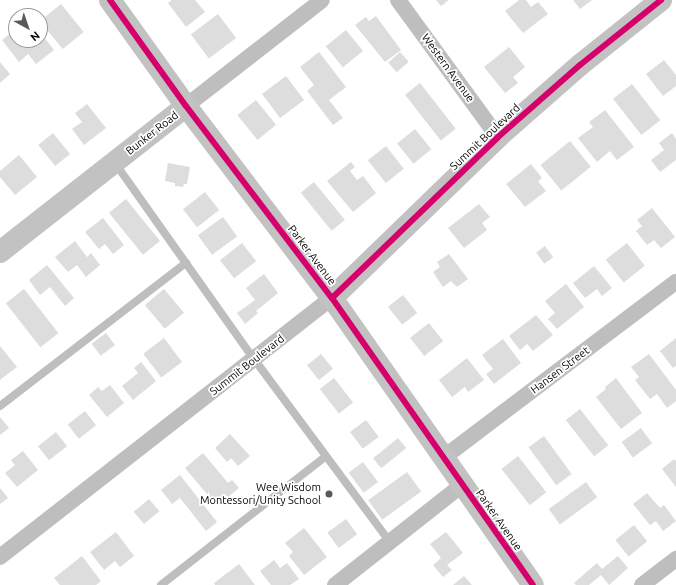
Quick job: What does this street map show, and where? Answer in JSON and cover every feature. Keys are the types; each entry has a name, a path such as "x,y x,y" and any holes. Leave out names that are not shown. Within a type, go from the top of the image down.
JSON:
{"street":[{"name":"Parker Avenue","path":"110,0 186,106 332,298 533,585"},
{"name":"Bunker Road","path":"0,252 322,0"},
{"name":"Western Avenue","path":"398,0 498,137"},
{"name":"Summit Boulevard","path":"0,557 332,298 498,137 580,65 661,0"},
{"name":"Hansen Street","path":"444,458 676,282"},
{"path":"335,585 462,485"},
{"path":"642,585 676,559"}],"lane":[{"path":"114,162 254,359 390,542"},
{"path":"0,406 186,263"},
{"path":"161,585 326,456"}],"building":[{"path":"172,0 195,0 205,12 186,27 168,3"},
{"path":"436,0 449,0 441,6"},
{"path":"519,0 526,0 531,7 538,2 548,14 523,33 505,11"},
{"path":"573,0 592,0 580,9"},
{"path":"61,4 84,32 63,49 48,31 48,15"},
{"path":"218,14 236,38 209,58 191,34"},
{"path":"376,16 401,50 385,62 355,25 366,17 369,21"},
{"path":"346,30 363,51 343,67 326,46"},
{"path":"8,35 8,48 2,40"},
{"path":"48,42 54,50 36,64 28,54 19,62 8,48 48,48"},
{"path":"509,47 525,67 513,77 518,83 505,93 484,67"},
{"path":"319,52 346,87 329,100 343,118 333,125 307,91 314,85 300,67"},
{"path":"400,52 409,62 397,72 388,63"},
{"path":"664,60 676,75 676,86 663,96 646,74"},
{"path":"0,62 10,74 0,83"},
{"path":"286,76 304,100 280,118 262,94"},
{"path":"420,83 456,129 441,140 405,95"},
{"path":"632,84 660,120 641,135 613,99"},
{"path":"256,100 276,125 257,140 237,115"},
{"path":"87,104 106,128 84,145 72,129 82,122 75,113"},
{"path":"605,110 634,147 617,160 610,151 597,162 578,138 593,127 589,122"},
{"path":"415,129 431,149 413,164 397,143"},
{"path":"53,133 70,154 55,166 38,145"},
{"path":"672,133 676,139 676,160 660,172 651,160 664,150 659,143"},
{"path":"570,141 591,167 561,191 540,165"},
{"path":"386,146 404,169 386,183 368,160"},
{"path":"19,155 37,177 15,195 0,177 0,171"},
{"path":"351,162 355,167 350,171 357,180 363,176 376,193 353,212 327,181"},
{"path":"168,163 190,167 187,184 184,184 183,187 175,186 175,183 165,181"},
{"path":"531,164 542,178 538,181 546,191 525,207 506,184"},
{"path":"314,182 345,220 332,231 301,193"},
{"path":"205,192 219,210 197,227 183,209"},
{"path":"126,199 160,241 143,255 109,213"},
{"path":"479,204 490,217 482,223 487,230 464,248 448,228"},
{"path":"652,208 675,237 661,248 654,240 647,245 636,231 642,226 637,220"},
{"path":"223,217 237,236 212,255 198,235"},
{"path":"103,218 124,245 113,254 105,244 99,249 85,232"},
{"path":"75,241 87,257 91,253 100,265 86,277 77,265 68,272 55,257"},
{"path":"242,243 256,261 234,278 220,260"},
{"path":"627,243 645,266 624,282 606,260"},
{"path":"545,246 553,257 544,264 536,252"},
{"path":"449,254 468,279 457,287 451,281 443,287 433,272 440,267 437,262"},
{"path":"47,265 74,298 65,306 50,287 40,295 29,280"},
{"path":"594,266 612,288 602,296 597,289 585,298 573,283"},
{"path":"264,274 278,293 256,311 258,313 245,324 237,313 255,300 246,288"},
{"path":"566,284 584,307 557,329 548,319 555,313 545,301"},
{"path":"24,289 58,333 40,347 6,303"},
{"path":"164,289 184,313 165,329 145,305"},
{"path":"403,295 417,313 402,325 388,307"},
{"path":"536,315 553,335 533,351 527,344 520,350 509,336"},
{"path":"429,323 443,341 424,356 410,338"},
{"path":"106,333 115,345 101,356 92,344"},
{"path":"164,338 182,362 161,378 143,354"},
{"path":"676,338 676,366 673,368 660,351"},
{"path":"503,339 521,363 494,384 486,374 493,369 482,355"},
{"path":"0,346 17,367 0,380"},
{"path":"321,354 333,369 319,380 307,365"},
{"path":"649,354 676,390 676,401 667,408 657,394 650,399 635,380 639,377 631,367"},
{"path":"467,358 484,380 468,392 465,387 452,397 439,380"},
{"path":"141,362 156,381 133,400 122,386 138,373 134,368"},
{"path":"334,378 353,402 339,414 320,389"},
{"path":"616,378 642,413 621,429 596,397"},
{"path":"110,385 124,403 107,417 89,395 98,387 102,391"},
{"path":"580,409 608,445 594,456 566,420"},
{"path":"85,411 96,425 79,439 68,425"},
{"path":"0,417 9,428 0,435"},
{"path":"366,420 379,437 363,449 350,432"},
{"path":"641,428 652,443 633,457 622,442"},
{"path":"56,432 67,446 49,460 38,446"},
{"path":"230,434 250,456 238,466 231,458 227,462 215,448"},
{"path":"544,436 572,474 556,485 529,447"},
{"path":"398,438 406,448 381,468 373,458"},
{"path":"23,451 38,470 17,487 5,473 15,465 11,460"},
{"path":"203,453 228,483 232,480 239,488 217,506 185,468"},
{"path":"518,456 546,492 530,505 501,469"},
{"path":"674,459 676,461 676,487 662,469"},
{"path":"363,462 378,482 364,493 349,473"},
{"path":"407,472 421,491 382,520 368,500"},
{"path":"180,475 217,522 206,531 180,498 172,504 161,490"},
{"path":"586,482 597,497 560,524 549,509"},
{"path":"0,488 8,498 0,504"},
{"path":"647,493 660,508 664,505 676,521 663,531 656,521 650,525 633,504"},
{"path":"149,499 159,511 144,524 134,512"},
{"path":"346,519 357,534 339,548 327,533"},
{"path":"634,525 647,541 629,556 615,540"},
{"path":"304,528 327,557 304,575 289,556 293,552 285,543"},
{"path":"116,532 134,556 120,567 115,561 104,570 90,552"},
{"path":"446,532 463,553 447,565 452,570 443,577 433,565 441,558 430,544"},
{"path":"82,556 101,581 96,585 60,585 54,578"},
{"path":"618,556 628,568 609,585 601,575 589,585 576,585 574,583 597,563 602,569"},
{"path":"274,560 280,568 287,563 299,579 290,585 271,585 260,571"},
{"path":"239,564 255,585 215,585 214,583"},
{"path":"464,576 472,585 453,585"}],"cycle path":[{"path":"110,0 186,106 332,298 533,585"},
{"path":"332,298 498,137 580,65 661,0"}],"place":[{"name":"Wee Wisdom Montessori/Unity School","path":"329,494"}]}
